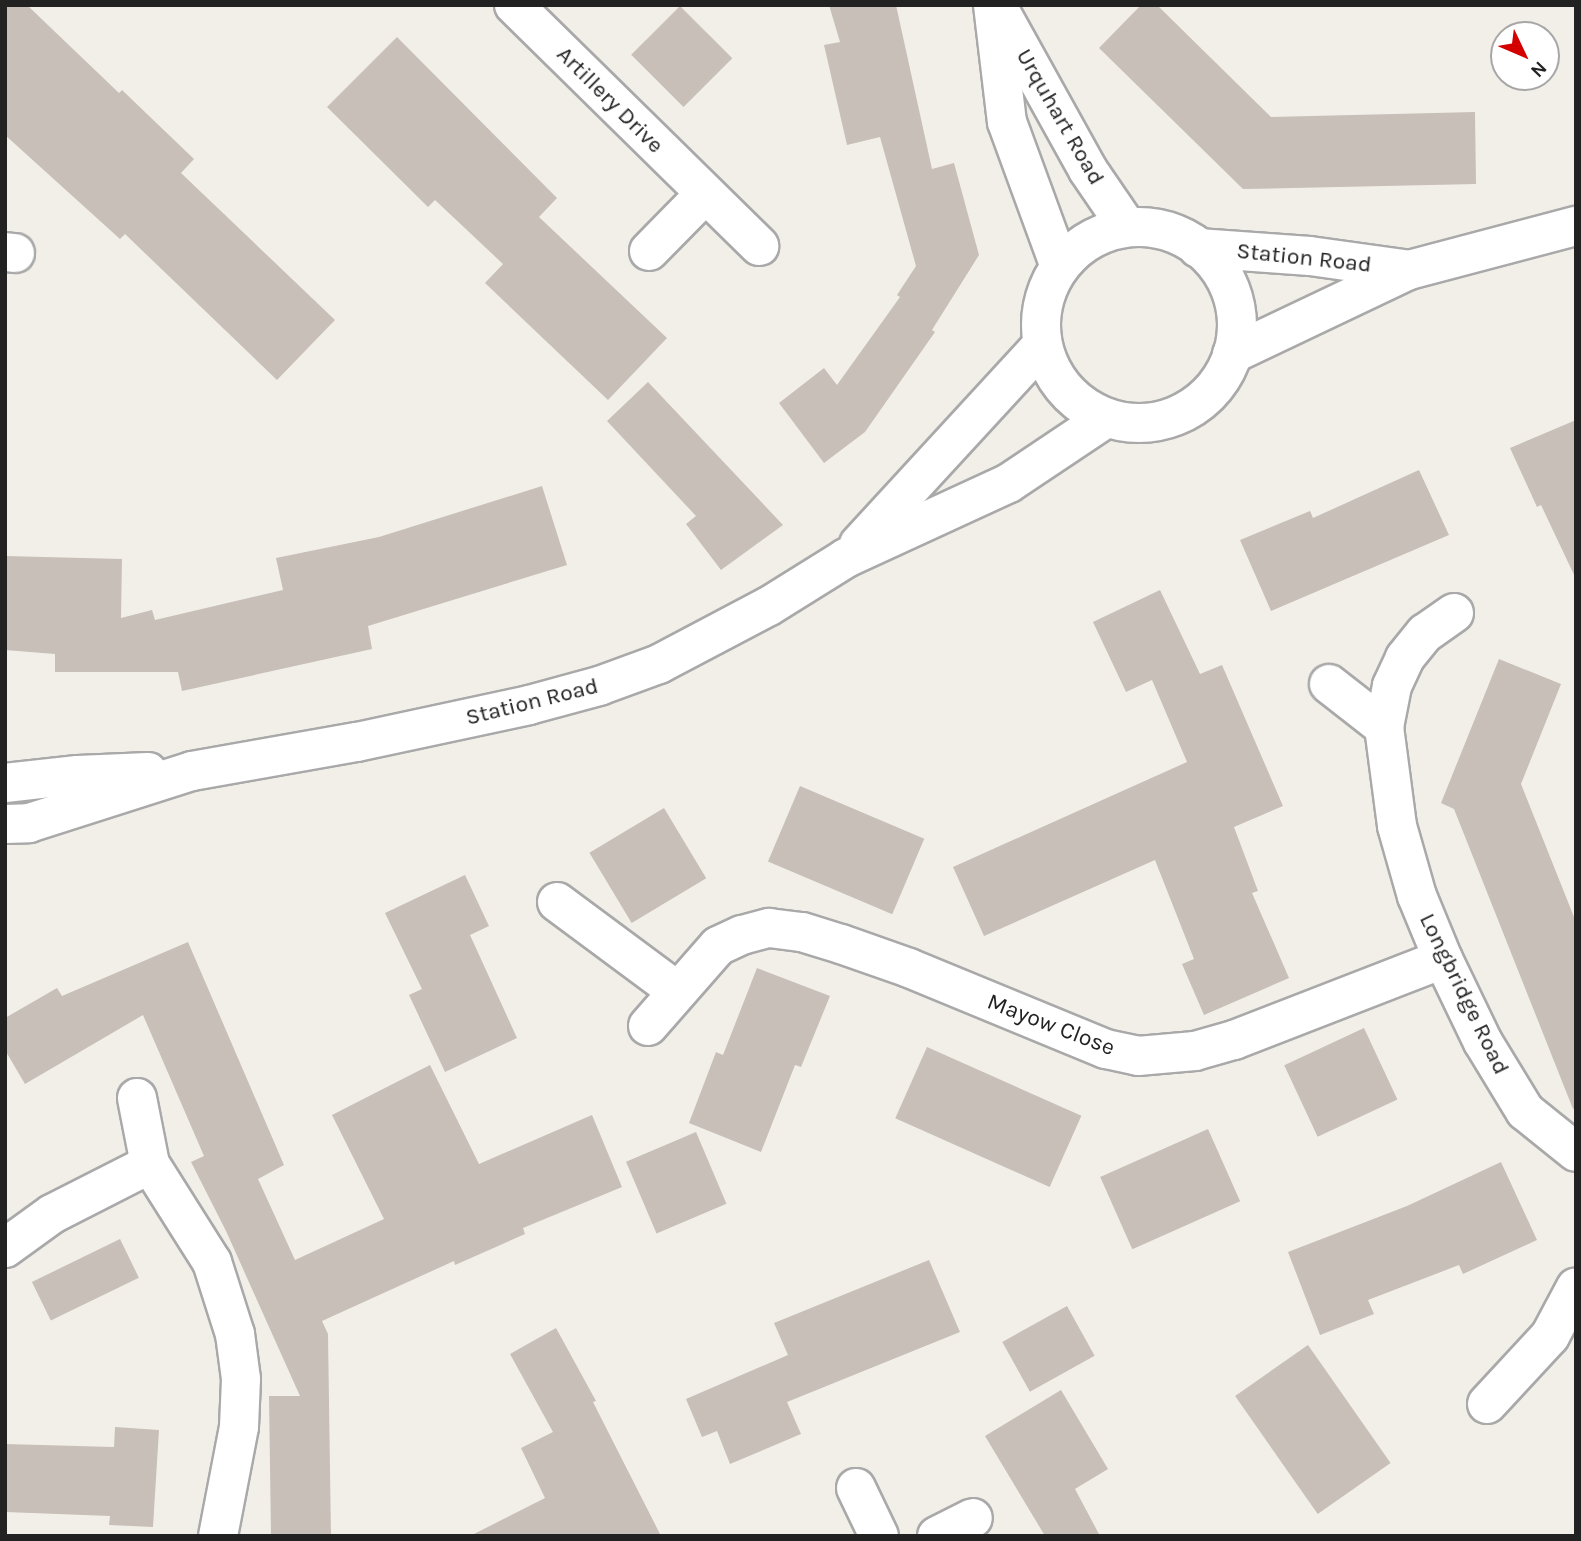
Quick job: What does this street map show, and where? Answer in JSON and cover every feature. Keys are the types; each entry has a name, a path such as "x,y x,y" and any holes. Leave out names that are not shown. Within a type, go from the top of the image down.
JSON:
{"street":[{"name":"Artillery Drive","path":"514,5 704,195 759,246"},
{"name":"Urquhart Road","path":"995,5 1087,170 1128,227"},
{"name":"Urquhart Road","path":"995,5 1007,122 1060,267"},
{"path":"649,251 704,195"},
{"name":"Station Road","path":"1232,354 1409,270 1576,226"},
{"name":"Station Road","path":"1128,227 1159,228 1188,240 1212,259 1229,285 1236,308 1237,331 1232,354 1219,382 1187,410 1168,419 1137,424 1106,418 1077,401 1054,376 1042,345 1040,317 1046,290 1060,267 1078,248 1102,234 1128,227"},
{"name":"Station Road","path":"1198,248 1310,256 1409,270"},
{"name":"Station Road","path":"846,558 1042,345"},
{"name":"Station Road","path":"13,827 192,771 442,724 599,686 659,664 709,640 846,558 1009,482 1106,418"},
{"name":"Longbridge Road","path":"1454,613 1425,633 1405,658 1392,686 1384,727 1397,826 1417,895 1443,959 1483,1042 1525,1111 1576,1152"},
{"path":"1329,684 1384,727"},
{"name":"Station Road","path":"5,783 78,775 192,771"},
{"path":"557,902 677,991"},
{"name":"Mayow Close","path":"648,1026 718,946 742,935 769,928 802,932 909,968 1106,1049 1138,1056 1165,1055 1234,1040 1443,959"},
{"path":"137,1098 150,1164 212,1262 235,1334 241,1379 239,1427 218,1536"},
{"path":"5,1248 52,1214 150,1164"},
{"path":"1487,1404 1550,1336 1576,1287"},
{"path":"856,1488 879,1536"},
{"path":"937,1536 974,1518"}],"building":[{"path":"5,5 27,5 119,93 122,90 194,159 181,173 335,320 277,380 125,234 120,239 5,135"},
{"path":"829,5 896,5 932,169 954,163 979,255 932,330 935,332 865,432 824,463 779,403 824,368 837,385 900,297 897,295 916,266 880,137 847,145 824,45 840,42"},
{"path":"1141,5 1157,5 1271,117 1475,112 1476,184 1243,189 1099,48"},
{"path":"680,6 732,58 684,107 631,55"},
{"path":"397,37 557,198 539,217 667,338 608,400 485,283 503,264 435,200 428,207 327,107"},
{"path":"648,382 783,525 721,570 686,524 696,516 607,421"},
{"path":"1576,420 1576,579 1541,505 1537,507 1510,448"},
{"path":"1419,470 1449,535 1271,611 1240,540 1310,511 1313,518"},
{"path":"542,486 567,565 368,626 372,649 182,691 178,672 55,672 55,654 5,650 5,556 122,559 121,618 152,610 155,620 283,590 276,558 379,537"},
{"path":"1160,590 1200,674 1222,665 1283,806 1234,827 1258,891 1252,893 1289,978 1204,1015 1182,964 1194,959 1155,860 984,936 953,867 1187,762 1152,680 1126,692 1093,622"},
{"path":"1499,659 1561,684 1521,784 1576,922 1576,1108 1573,1109 1454,809 1441,803"},
{"path":"800,786 924,839 892,914 768,861"},
{"path":"664,808 706,878 632,923 589,853"},
{"path":"465,875 489,926 470,935 517,1038 445,1072 409,995 422,989 385,913"},
{"path":"188,942 284,1165 258,1179 295,1260 384,1219 332,1115 430,1065 479,1164 592,1115 622,1187 523,1228 525,1234 455,1265 454,1261 322,1321 328,1334 331,1536 271,1536 269,1396 300,1396 226,1231 191,1162 204,1156 143,1015 25,1084 5,1050 5,1018 57,988 62,996"},
{"path":"757,968 830,996 801,1067 795,1065 761,1152 689,1123 716,1052 723,1055"},
{"path":"1364,1028 1397,1100 1318,1137 1284,1065"},
{"path":"927,1047 1081,1116 1050,1187 895,1118"},
{"path":"1208,1129 1240,1201 1132,1249 1100,1177"},
{"path":"696,1132 726,1204 657,1233 626,1162"},
{"path":"1501,1162 1537,1240 1463,1274 1459,1265 1368,1300 1374,1314 1320,1335 1288,1252 1407,1206"},
{"path":"120,1239 139,1278 51,1321 32,1282"},
{"path":"929,1260 960,1332 787,1402 801,1434 730,1464 717,1431 702,1437 686,1399 788,1355 774,1323"},
{"path":"1067,1306 1095,1356 1030,1392 1002,1342"},
{"path":"556,1328 596,1401 593,1402 661,1536 470,1536 545,1498 521,1448 553,1432 510,1354"},
{"path":"1308,1345 1391,1463 1318,1514 1235,1396"},
{"path":"1061,1390 1108,1469 1075,1489 1100,1536 1045,1536 985,1436"},
{"path":"115,1427 159,1430 153,1527 109,1525 110,1516 5,1512 5,1444 114,1447"}]}
